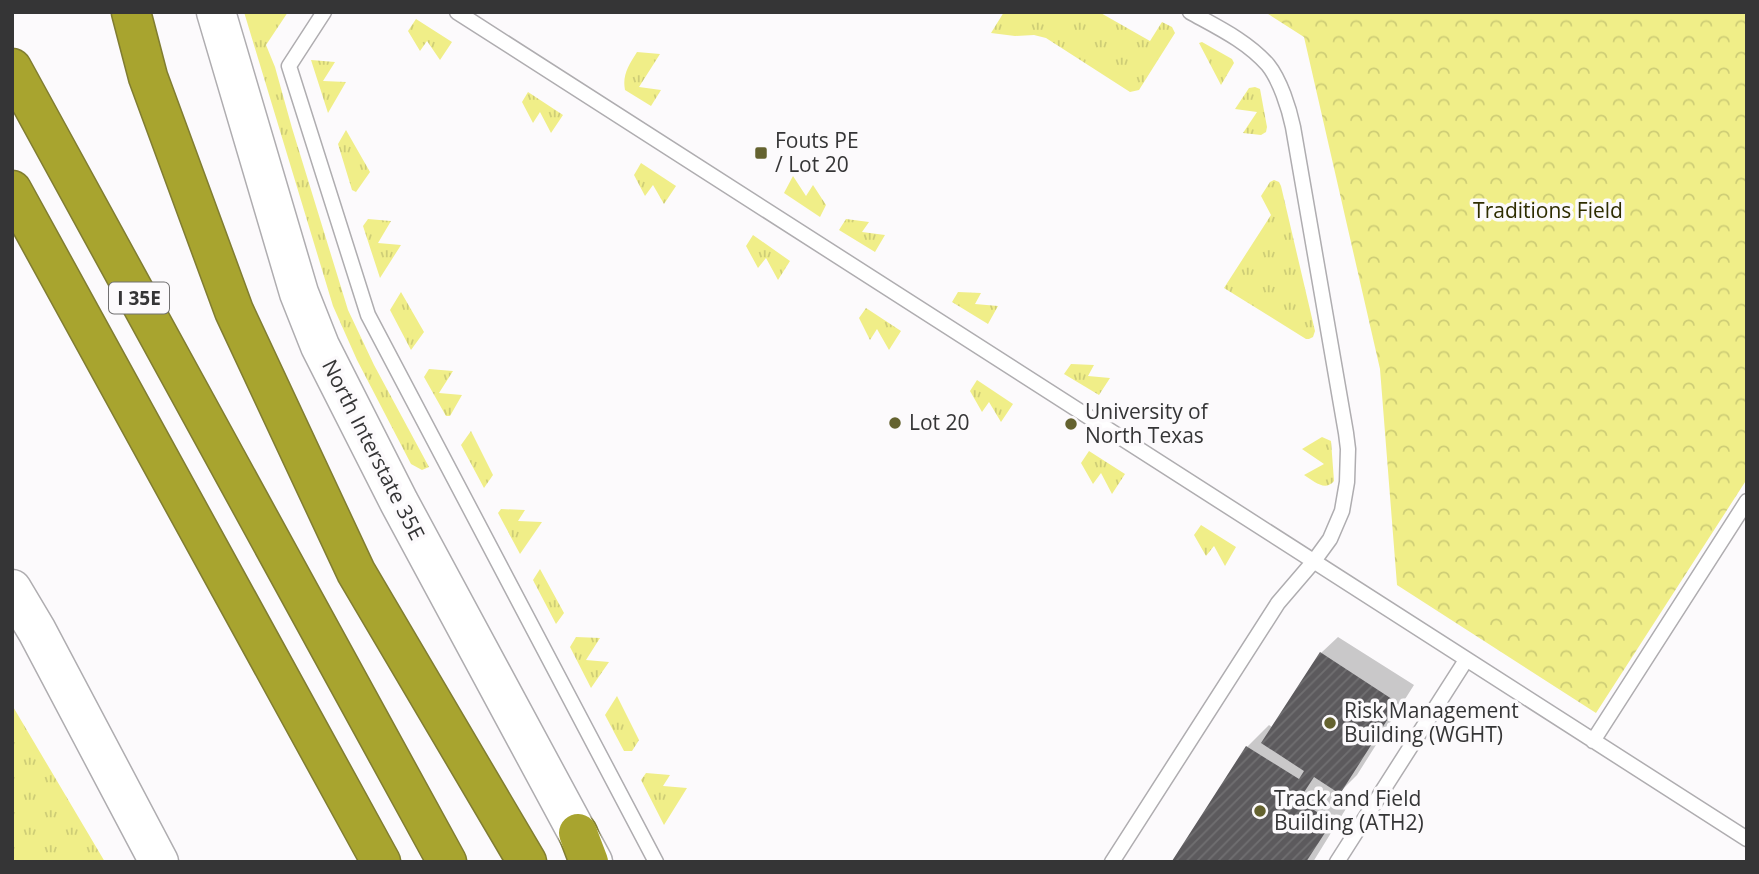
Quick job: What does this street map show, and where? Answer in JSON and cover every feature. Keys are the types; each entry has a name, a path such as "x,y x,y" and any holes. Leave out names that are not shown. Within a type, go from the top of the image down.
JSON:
{"highway":[{"path":"131,12 148,77 234,311 356,572 527,862"},
{"name":"I 35E","path":"12,68 447,862"},
{"name":"I 35E","path":"12,190 380,862"},
{"path":"12,227 156,453"},
{"path":"169,328 210,427"}],"main road":[{"name":"North Interstate 35E","path":"216,12 295,280 320,346 405,514 586,852"},
{"path":"12,590 37,631 159,862"}],"lane":[{"path":"324,12 289,66 368,315 656,862"},
{"path":"457,12 1747,839"},
{"path":"1112,862 1278,603 1330,538 1342,511 1347,482 1348,449 1293,127 1283,94 1270,67 1242,41 1189,12"},
{"path":"1593,741 1747,501"},
{"path":"1337,862 1466,660"}],"green space":[{"path":"244,12 288,12 266,45 348,310 374,365 429,467 422,470 411,464 357,360 333,306"},
{"path":"1004,12 1099,12 1150,41 1162,22 1172,27 1175,33 1139,90 1130,92 1046,38 991,33"},
{"name":"Traditions Field","path":"1265,12 1747,12 1747,479 1596,713 1397,585 1380,369 1304,37"},
{"path":"416,19 452,42 440,60 427,41 420,51 408,31"},
{"path":"1202,42 1232,59 1234,63 1221,85 1199,43"},
{"path":"637,52 660,54 639,87 661,90 651,106 625,90 625,75"},
{"path":"311,60 335,62 323,81 346,82 328,113"},
{"path":"1249,88 1260,89 1267,127 1266,132 1261,135 1243,133 1257,112 1235,109"},
{"path":"528,92 563,115 551,133 540,112 533,123 522,102"},
{"path":"346,130 370,172 356,192 352,190 338,144"},
{"path":"641,163 676,186 664,204 653,185 645,196 634,175"},
{"path":"793,176 806,196 813,185 826,205 820,217 784,193"},
{"path":"1274,180 1281,186 1315,331 1309,339 1224,288 1271,215 1261,196"},
{"path":"368,219 391,221 378,243 401,245 380,278 363,226"},
{"path":"846,219 869,222 862,232 885,235 875,252 839,230"},
{"path":"753,235 790,261 778,280 766,258 758,268 746,246"},
{"path":"401,292 424,332 411,350 390,310"},
{"path":"958,292 981,293 975,304 998,306 988,324 952,302"},
{"path":"866,308 901,331 889,350 877,329 870,340 859,318"},
{"path":"1071,364 1094,365 1088,376 1110,378 1099,395 1064,374"},
{"path":"429,369 453,371 439,393 462,395 450,416 446,416 424,377"},
{"path":"977,380 1013,404 1001,422 989,402 982,412 970,391"},
{"path":"471,431 493,475 484,488 461,445"},
{"path":"1322,437 1331,441 1334,481 1327,486 1304,475 1324,464 1302,449"},
{"path":"1089,451 1125,474 1112,494 1101,473 1093,484 1081,463"},
{"path":"501,509 525,510 518,521 542,522 520,554 498,513"},
{"path":"1201,525 1236,547 1225,566 1214,546 1206,556 1194,535"},
{"path":"540,569 564,613 556,624 533,580"},
{"path":"576,637 600,638 586,660 609,662 591,688 570,647"},
{"path":"617,696 639,740 632,751 624,751 605,715"},
{"path":"12,705 105,862 12,862"},
{"path":"646,773 670,775 663,786 687,788 664,825 641,780"}],"building":[{"path":"1320,652 1398,703 1340,794 1314,777 1299,800 1332,822 1306,862 1172,861 1246,746 1299,779 1304,771 1261,743"}],"place":[{"name":"Fouts PE / Lot 20","path":"761,153"},
{"name":"Lot 20","path":"895,423"},
{"name":"University of North Texas","path":"1071,424"},
{"name":"Risk Management Building (WGHT)","path":"1330,723"},
{"name":"Track and Field Building (ATH2)","path":"1260,811"}]}
